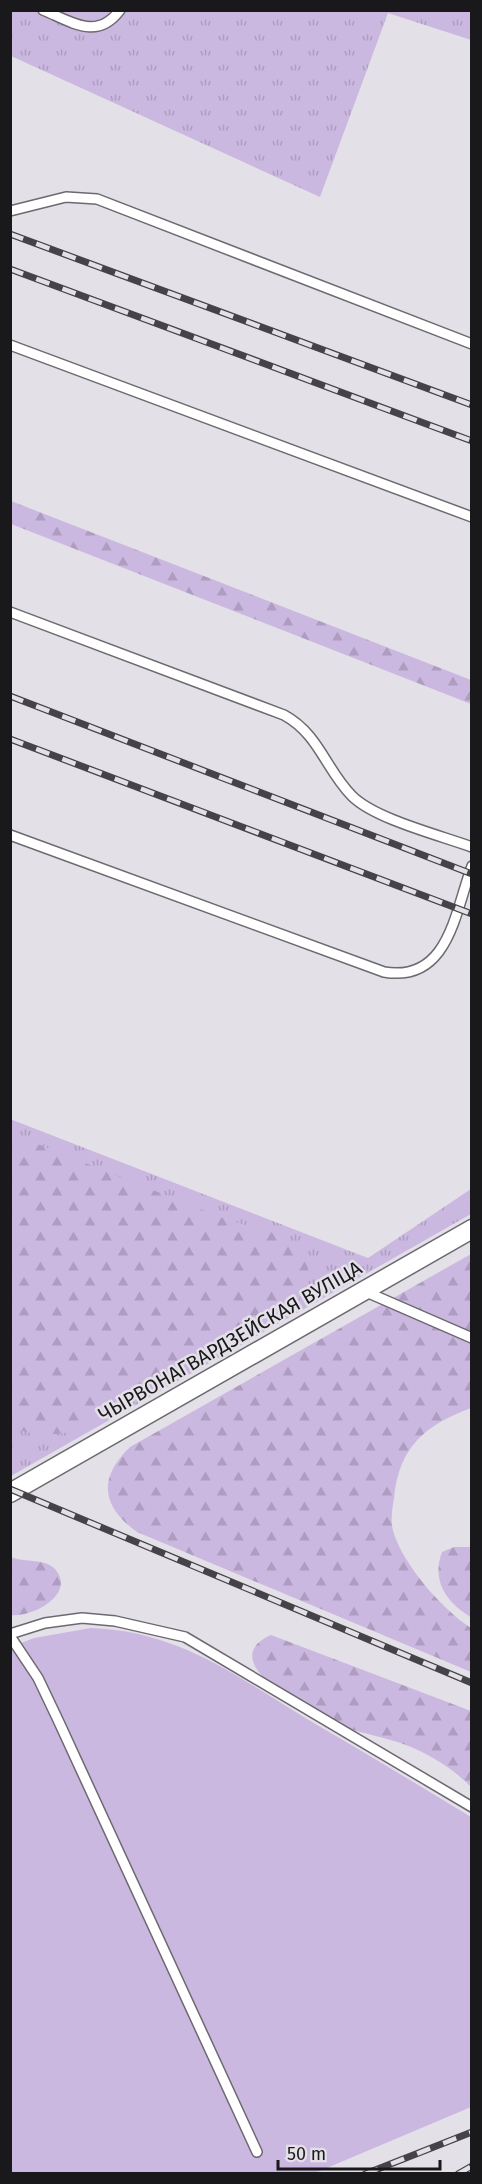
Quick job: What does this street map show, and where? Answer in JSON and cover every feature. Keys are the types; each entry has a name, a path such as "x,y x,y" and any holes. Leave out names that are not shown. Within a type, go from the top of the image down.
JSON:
{"street":[{"name":"ЧЫРВОНАГВАРДЗЕЙСКАЯ ВУЛІЦА","path":"10,1493 471,1229"}],"lane":[{"path":"42,10 79,25 97,28 112,21 120,10"},
{"path":"10,211 66,197 97,199 471,344"},
{"path":"10,345 471,517"},
{"path":"10,612 284,715 313,738 343,786 365,807 471,846"},
{"path":"10,835 384,972 396,974 422,967 442,949 471,866"},
{"path":"364,1291 471,1338"},
{"path":"257,2152 38,1678 10,1635 45,1623 82,1618 125,1623 185,1638 471,1807"}],"green space":[{"path":"11,11 471,11 471,40 388,13 320,197 11,56"},
{"path":"11,501 471,680 471,704 11,524"},
{"path":"10,1119 368,1258 471,1189 471,1214 11,1476"},
{"path":"10,1133 223,1218 288,1239 298,1246 308,1265 306,1285 301,1295 288,1312 80,1430 45,1434 11,1428"},
{"path":"471,1254 471,1408 428,1430 408,1452 397,1480 392,1521 399,1547 426,1587 471,1628 471,1672 137,1532 116,1512 108,1491 109,1481 120,1458 130,1447"},
{"path":"454,1547 471,1547 471,1617 448,1598 440,1582 439,1563 442,1552"},
{"path":"11,1557 45,1563 55,1569 60,1578 60,1587 56,1595 30,1613 11,1615"},
{"path":"91,1628 151,1637 205,1658 471,1817 471,2107 315,2173 11,2174 11,1647 34,1638"},
{"path":"271,1635 471,1711 471,1787 435,1759 411,1747 340,1725 299,1704 278,1690 262,1675 253,1661 255,1647"}],"railway":[{"path":"10,234 472,405"},
{"path":"10,269 472,441"},
{"path":"10,696 472,874"},
{"path":"10,739 472,914"},
{"path":"10,1489 472,1683"},
{"path":"365,2174 472,2132"},
{"path":"458,2174 472,2166"}]}
